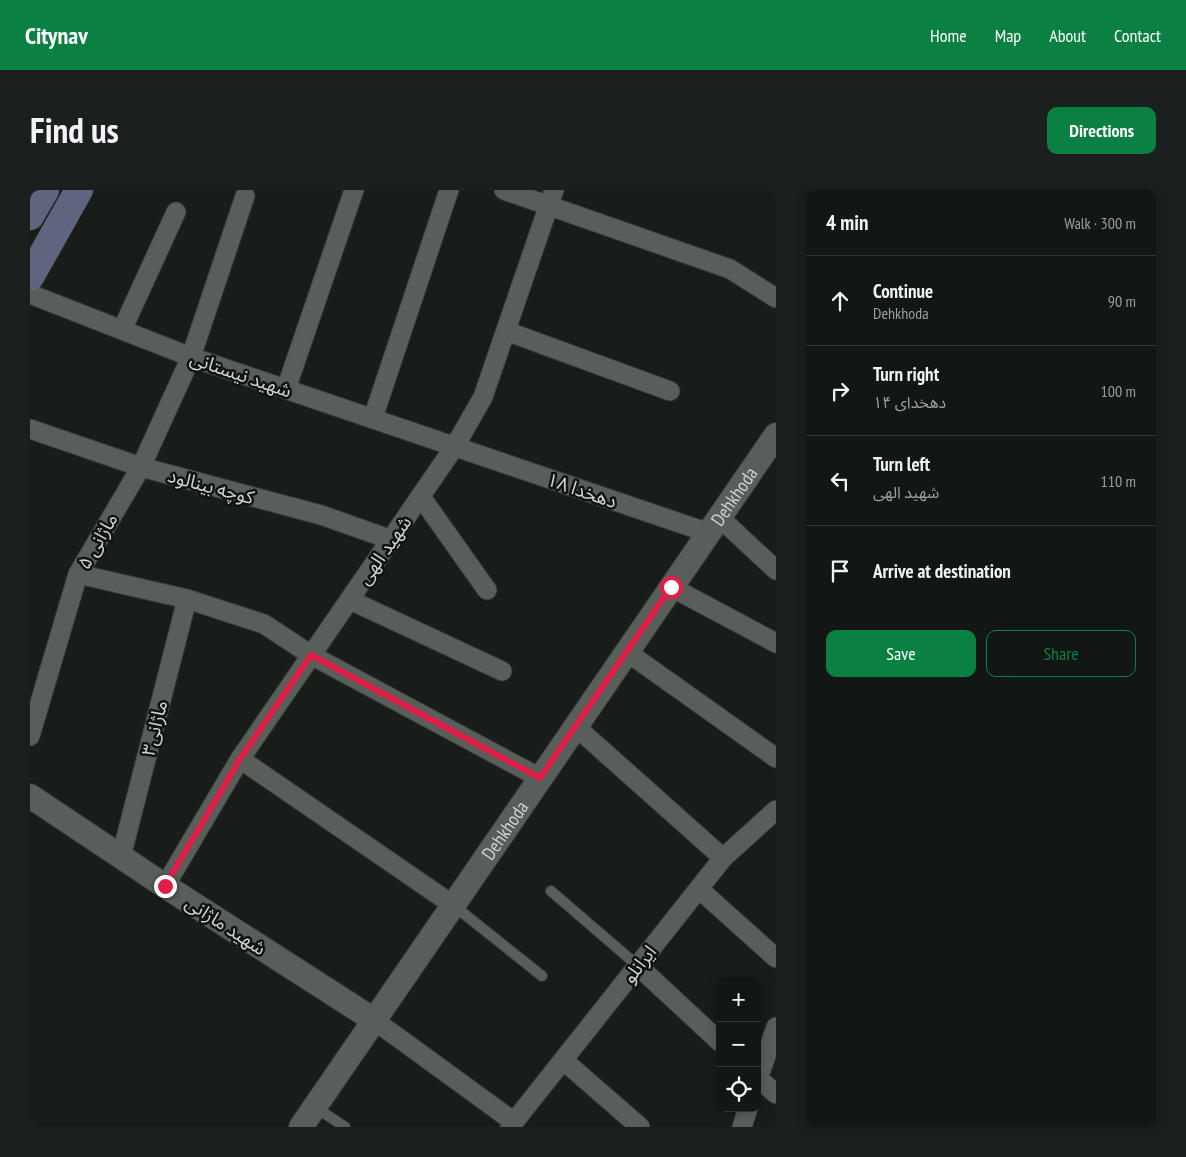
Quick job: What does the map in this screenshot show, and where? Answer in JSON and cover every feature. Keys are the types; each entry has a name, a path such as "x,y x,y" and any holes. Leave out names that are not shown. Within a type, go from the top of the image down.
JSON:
{"main road":[{"path":"30,216 45,190"},
{"path":"30,277 79,190"}],"street":[{"path":"286,389 354,190"},
{"path":"373,418 449,190"},
{"path":"504,190 552,197 730,269 776,298"},
{"name":"۵ ماژانی","path":"30,736 78,574 141,467 191,357 245,196"},
{"name":"شهید الهی","path":"165,886 240,759 421,497 455,446 483,397 552,197"},
{"path":"122,330 176,212"},
{"name":"شهید نیستانی","path":"30,294 191,357 455,446"},
{"path":"506,331 670,391"},
{"name":"کوچه بینالود","path":"30,429 141,467 321,516 392,540"},
{"name":"Dehkhoda","path":"302,1127 776,435"},
{"name":"دهخدا ۱۸","path":"455,446 714,525"},
{"path":"421,497 488,590"},
{"path":"714,525 776,570"},
{"path":"78,574 187,599 264,624 311,655 540,778"},
{"path":"671,587 776,643"},
{"name":"ماژانی۳","path":"121,857 187,599"},
{"path":"350,600 502,671"},
{"path":"627,652 776,758"},
{"path":"576,726 723,858"},
{"path":"240,759 453,905"},
{"name":"شهید ماژانی","path":"30,796 165,886 374,1020"},
{"name":"ایرانلو","path":"512,1124 723,858 776,810"},
{"path":"699,889 776,958"},
{"path":"638,966 716,1038"},
{"path":"374,1020 512,1124"},
{"path":"761,1070 776,1027"},
{"path":"563,1060 640,1127"},
{"path":"761,1082 776,1094"},
{"path":"742,1127 747,1112"}],"lane":[{"path":"551,891 638,966"},
{"path":"453,905 542,976"},
{"path":"315,1107 345,1127"}],"route":[{"path":"165,886 240,759 311,655 540,778 671,587"}]}
